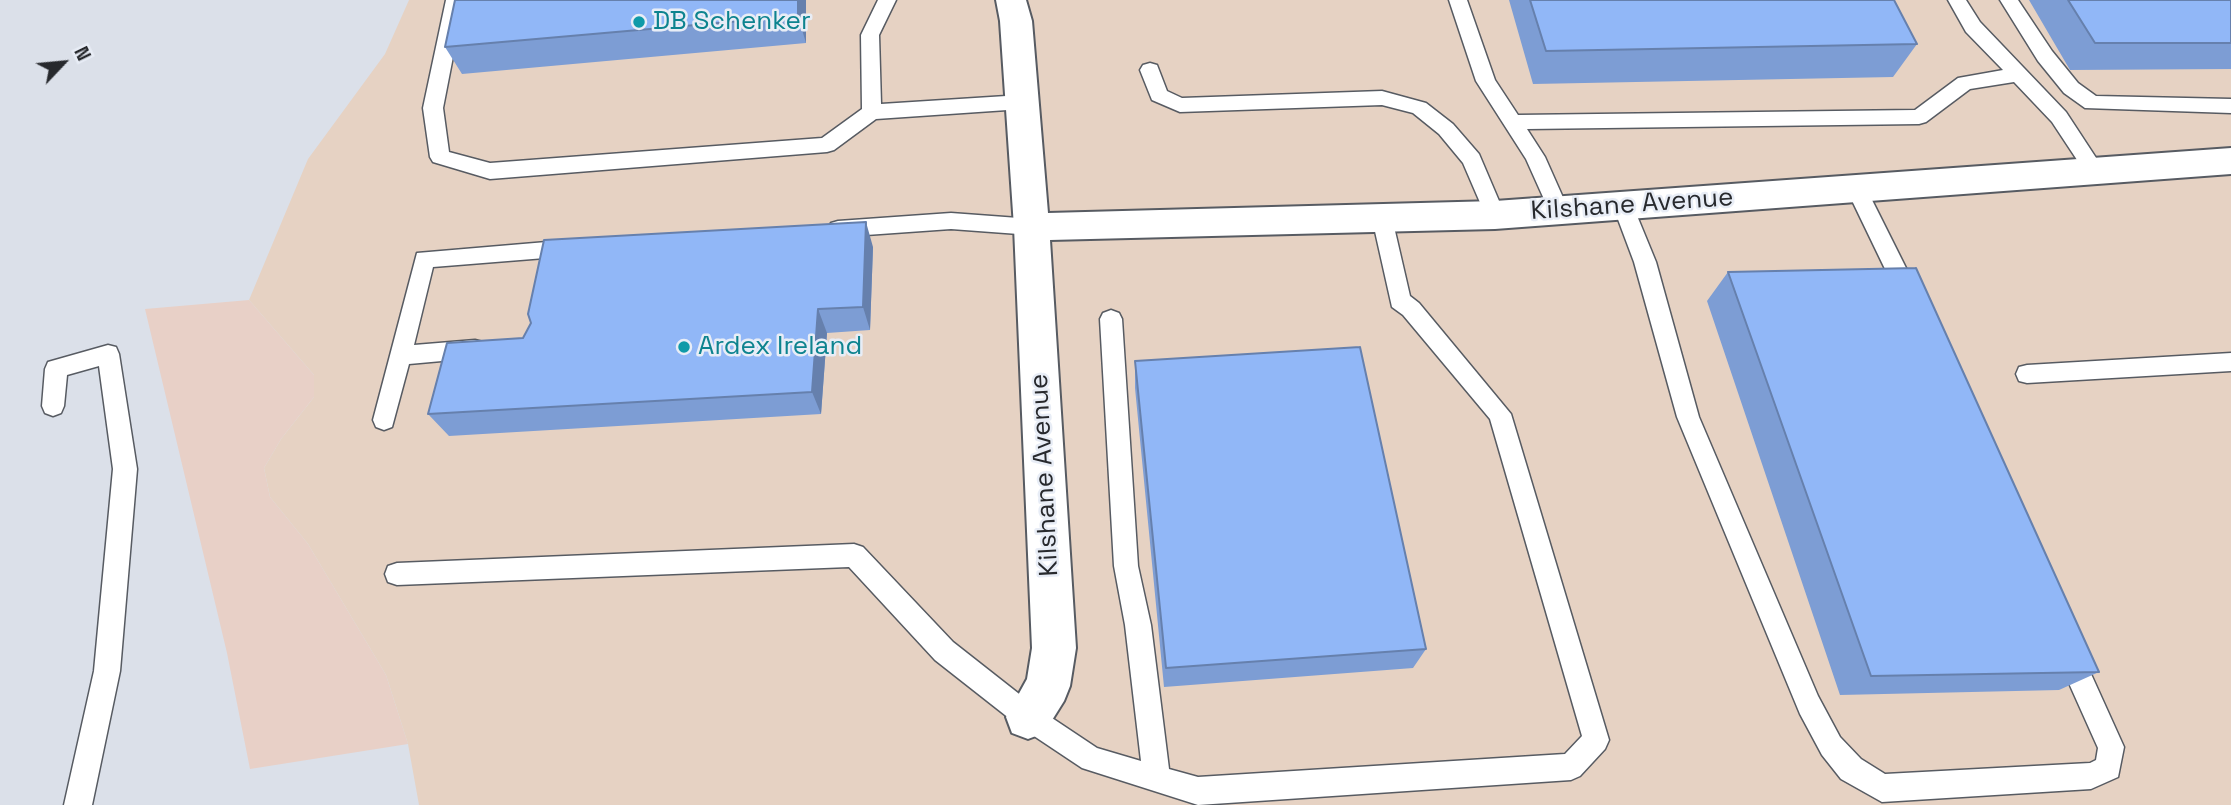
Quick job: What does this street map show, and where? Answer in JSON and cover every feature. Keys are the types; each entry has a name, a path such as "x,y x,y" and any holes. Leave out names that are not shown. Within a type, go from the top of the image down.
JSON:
{"street":[{"name":"Kilshane Avenue","path":"1011,0 1016,21 1032,227 1054,648 1048,686 1028,718"},
{"name":"Kilshane Avenue","path":"1032,227 1495,215 2231,161"}],"lane":[{"path":"455,0 433,108 440,158 490,171 827,145 872,112 1022,102"},
{"path":"872,112 870,34 887,0"},
{"path":"1458,0 1486,81 1535,157 1559,211"},
{"path":"1957,0 1973,27 2059,117 2094,170"},
{"path":"2009,0 2062,78 2092,103 2231,106"},
{"path":"1150,70 1160,95 1180,105 1382,98 1419,108 1446,129 1472,159 1495,215"},
{"path":"1512,122 1919,117 1965,83 2018,74"},
{"path":"1856,188 1885,242 1921,323"},
{"path":"1623,206 1645,262 1688,417 1809,705 1832,746 1851,769 1882,788 2091,776 2109,768 2110,747 2060,635"},
{"path":"397,575 854,555 944,651 1028,718 1091,759 1157,779 1198,791 1571,767 1596,740 1500,414 1411,309 1400,301 1382,218"},
{"path":"816,231 951,221 1032,227"},
{"path":"384,419 425,259 594,247"},
{"path":"1111,319 1126,566 1138,625 1157,779"},
{"path":"400,355 498,348"},
{"path":"54,406 57,369 108,354 125,469 107,671 78,805"},
{"path":"2027,374 2231,362"}],"shaded area":[{"path":"409,0 2231,0 2231,805 419,805 408,744 386,675 308,544 270,497 264,468 281,439 314,397 314,375 249,300 308,159 385,54"},
{"path":"249,300 314,375 314,397 281,439 264,468 270,497 308,544 386,675 408,744 250,769 227,653 145,309"}],"building":[{"path":"455,0 798,0 798,16 445,47"},
{"path":"1530,0 1894,0 1917,44 1546,51"},
{"path":"2068,0 2231,0 2231,43 2095,43"},
{"name":"Ardex Ireland","path":"866,222 863,307 818,309 812,392 428,414 447,343 523,338 531,323 528,314 544,240"},
{"path":"1916,268 2099,672 1871,676 1728,272"},
{"path":"1360,347 1426,649 1166,668 1135,361"}],"place":[{"name":"DB Schenker","path":"639,22"},
{"name":"Ardex Ireland","path":"684,347"}]}
